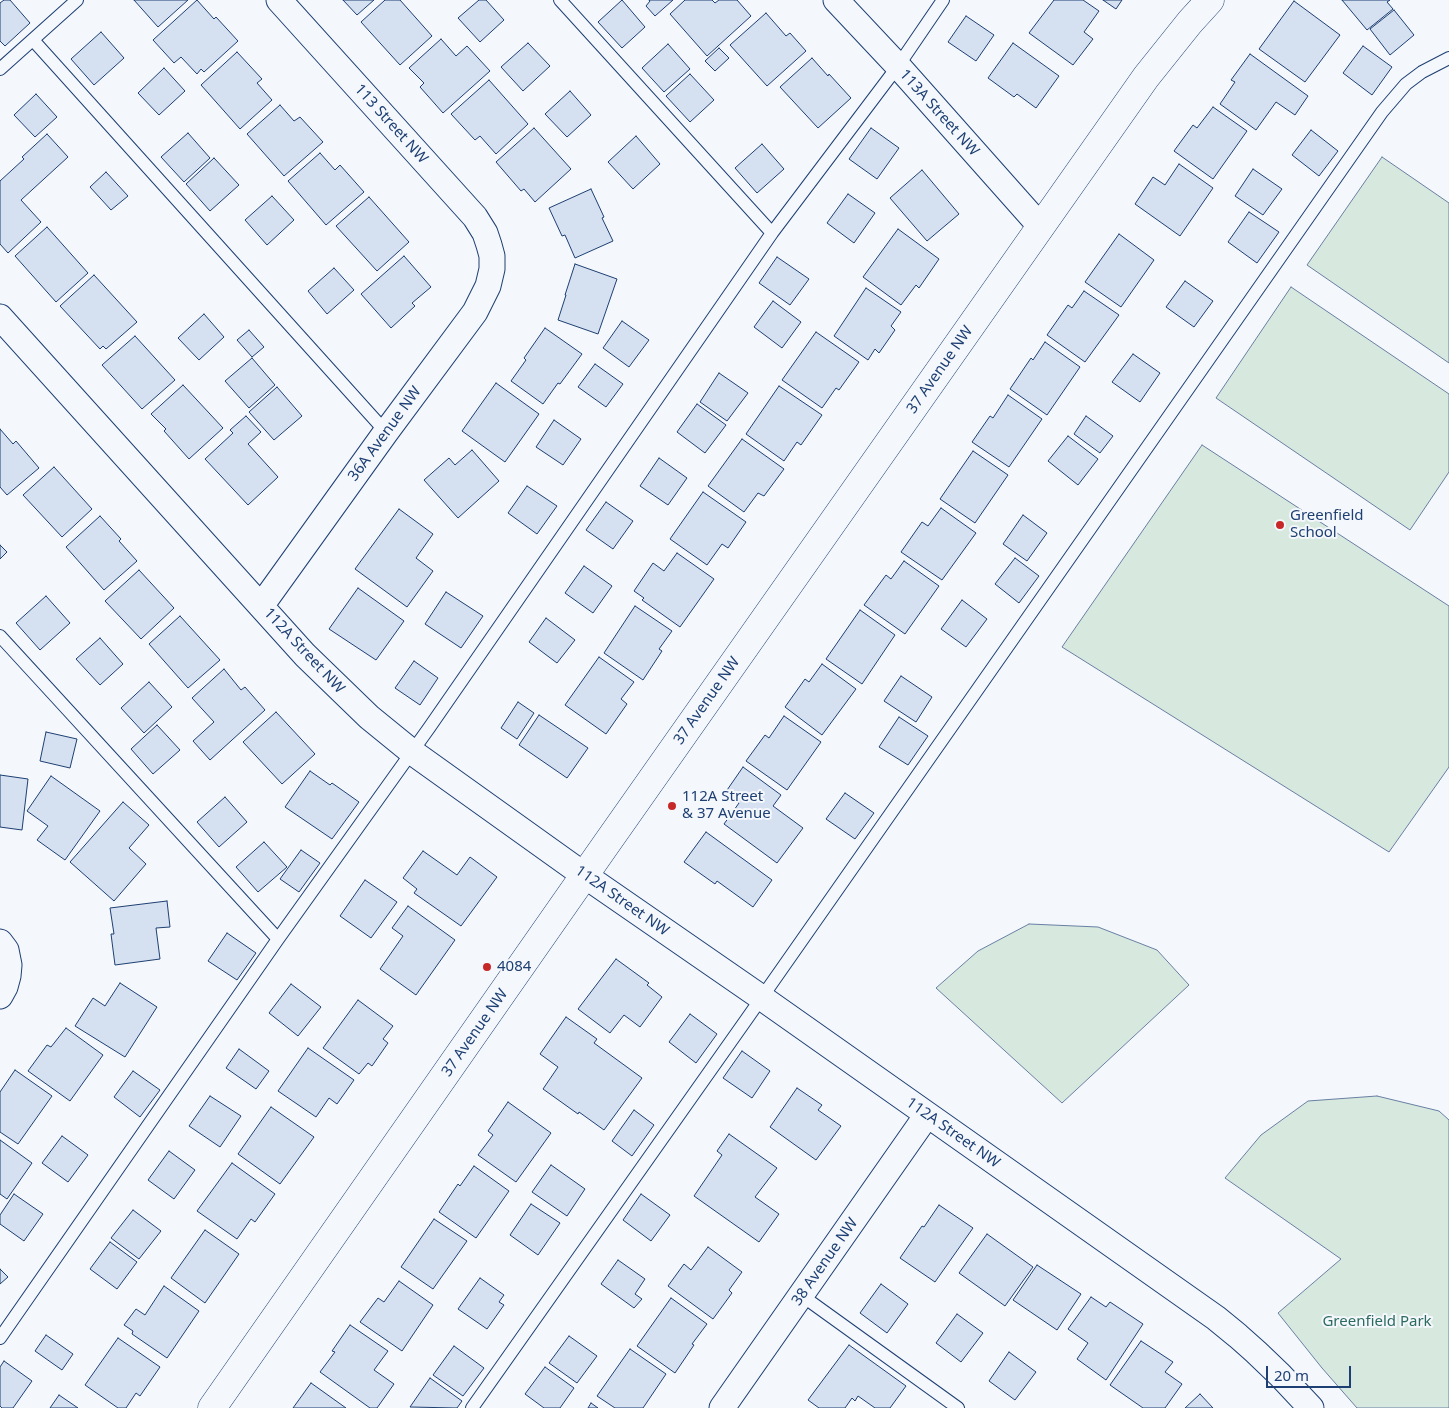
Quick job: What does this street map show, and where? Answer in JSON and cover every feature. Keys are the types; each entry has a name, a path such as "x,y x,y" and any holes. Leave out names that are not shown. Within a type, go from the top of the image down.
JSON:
{"street":[{"name":"113 Street NW","path":"279,0 475,217 485,233 492,256"},
{"name":"113A Street NW","path":"836,0 898,66 1041,228"},
{"name":"37 Avenue NW","path":"212,1408 584,875 1146,77 1210,0"},
{"name":"36A Avenue NW","path":"261,606 482,300 492,269 492,256"},
{"name":"112A Street NW","path":"5,333 305,655 370,718 412,752 584,875 1216,1318 1268,1363 1311,1408"},
{"path":"0,942 6,950 9,965 6,987 0,996"},
{"name":"38 Avenue NW","path":"722,1408 927,1115"}],"lane":[{"path":"0,69 77,0"},
{"path":"560,0 772,233"},
{"path":"0,1338 412,752 772,233 898,66 943,0"},
{"path":"33,40 386,432"},
{"path":"472,1408 762,998 1382,112 1406,84 1422,72 1449,58"},
{"path":"0,636 278,940"},
{"path":"801,1295 958,1408"}],"green space":[{"path":"1382,157 1449,203 1449,363 1307,265"},
{"path":"1291,287 1449,394 1449,472 1410,530 1216,398"},
{"path":"1202,445 1449,606 1449,767 1389,852 1062,647"},
{"path":"1029,924 1098,927 1157,950 1189,985 1062,1103 936,988 978,951"},
{"name":"Greenfield Park","path":"1377,1096 1439,1111 1449,1120 1449,1408 1357,1408 1278,1313 1341,1259 1225,1178 1261,1135 1308,1101"}],"building":[{"path":"4,0 10,0 30,23 5,46 0,41 0,3"},
{"path":"134,0 188,0 158,27"},
{"path":"197,0 238,41 204,72 201,69 197,74 181,57 174,63 153,40"},
{"path":"343,0 374,0 357,15"},
{"path":"385,0 400,0 432,36 400,65 361,22"},
{"path":"479,0 486,0 504,20 480,42 458,18"},
{"path":"622,0 645,27 622,48 598,22"},
{"path":"649,0 673,0 655,16 646,6"},
{"path":"685,0 712,0 715,3 719,0 737,0 751,16 707,56 670,14"},
{"path":"1054,0 1083,0 1099,11 1084,32 1093,39 1073,65 1029,33"},
{"path":"1103,0 1122,0 1116,9"},
{"path":"1342,0 1390,0 1387,2 1393,9 1367,30"},
{"path":"1294,1 1340,35 1305,82 1259,49"},
{"path":"1394,10 1414,35 1390,55 1370,29"},
{"path":"766,13 786,36 790,33 806,51 767,86 730,45"},
{"path":"966,16 994,35 976,61 948,42"},
{"path":"101,32 124,58 94,85 71,59"},
{"path":"441,39 456,56 467,46 490,71 443,113 420,87 424,83 409,68"},
{"path":"528,43 550,66 523,91 501,67"},
{"path":"1013,43 1059,76 1036,108 1017,94 1014,97 988,78"},
{"path":"668,44 690,69 664,92 642,68"},
{"path":"1363,46 1392,67 1372,95 1343,73"},
{"path":"719,48 729,58 715,71 705,61"},
{"path":"237,52 262,79 257,83 272,100 240,129 201,85"},
{"path":"1250,54 1308,96 1295,115 1276,102 1256,130 1220,104 1235,82 1231,80"},
{"path":"812,58 851,98 818,128 780,87"},
{"path":"164,68 185,91 159,115 138,93"},
{"path":"690,74 714,100 690,122 666,96"},
{"path":"489,80 528,124 496,154 480,136 475,140 451,114"},
{"path":"570,91 591,115 567,137 545,114"},
{"path":"36,94 57,117 35,137 14,115"},
{"path":"280,105 294,121 300,117 323,142 284,176 247,134"},
{"path":"1213,107 1247,131 1213,179 1174,151 1193,125 1197,128"},
{"path":"534,128 571,169 535,202 524,189 521,191 496,162"},
{"path":"871,128 899,148 877,179 849,159"},
{"path":"1311,130 1338,151 1319,176 1292,155"},
{"path":"188,133 210,158 184,182 161,157"},
{"path":"47,134 68,157 21,200 41,222 8,253 0,244 0,181"},
{"path":"636,136 660,164 633,189 608,162"},
{"path":"762,144 784,169 757,193 735,168"},
{"path":"320,153 335,170 340,165 364,192 326,225 288,181"},
{"path":"214,158 239,185 210,211 186,184"},
{"path":"1179,164 1213,188 1180,236 1135,204 1153,177 1165,185"},
{"path":"1253,169 1282,189 1263,215 1235,196"},
{"path":"922,170 959,214 927,241 890,198"},
{"path":"106,172 128,196 111,210 90,187"},
{"path":"591,189 613,241 575,258 565,235 562,236 549,208"},
{"path":"848,194 875,213 854,243 827,223"},
{"path":"272,196 294,220 267,245 245,220"},
{"path":"369,197 409,242 377,271 336,226"},
{"path":"1249,212 1279,232 1257,263 1228,242"},
{"path":"47,227 88,273 56,302 15,256"},
{"path":"898,229 939,259 919,288 916,285 901,305 863,277"},
{"path":"1119,234 1154,260 1121,307 1085,282"},
{"path":"404,256 431,287 412,303 415,306 391,328 361,294"},
{"path":"777,257 809,279 790,305 759,283"},
{"path":"575,264 617,279 598,334 558,320"},
{"path":"334,268 354,290 327,314 308,291"},
{"path":"94,275 137,322 106,349 103,346 100,349 60,306"},
{"path":"1185,281 1213,301 1194,327 1166,307"},
{"path":"866,288 901,312 891,326 895,330 879,353 875,349 868,360 834,336"},
{"path":"1084,291 1119,315 1085,362 1047,335 1068,305 1072,308"},
{"path":"773,301 801,322 782,348 754,327"},
{"path":"204,314 224,337 199,360 178,338"},
{"path":"622,321 649,340 629,367 603,348"},
{"path":"545,328 582,354 543,404 511,381"},
{"path":"249,330 264,347 252,357 237,340"},
{"path":"816,332 859,362 839,390 836,388 822,408 782,380"},
{"path":"135,336 175,380 142,409 102,365"},
{"path":"1045,342 1080,367 1047,415 1010,389 1031,358 1033,360"},
{"path":"1133,354 1160,373 1140,402 1112,382"},
{"path":"252,358 275,385 249,408 225,381"},
{"path":"595,364 623,384 606,407 578,387"},
{"path":"719,373 748,393 727,421 700,402"},
{"path":"496,383 539,414 505,462 462,431"},
{"path":"183,385 223,428 189,459 164,431 166,429 151,414"},
{"path":"779,386 822,415 801,445 797,442 784,461 746,434"},
{"path":"277,387 302,416 274,440 249,412"},
{"path":"1008,395 1042,419 1009,467 972,442 990,416 993,418"},
{"path":"697,404 726,425 705,453 677,432"},
{"path":"246,416 261,432 248,444 278,477 248,505 205,459 233,433 230,430"},
{"path":"1086,416 1113,436 1100,453 1074,434"},
{"path":"554,420 581,439 563,465 536,447"},
{"path":"0,429 13,444 16,441 39,468 7,495 0,487"},
{"path":"1068,436 1098,459 1078,485 1048,461"},
{"path":"742,439 784,469 764,496 758,493 744,512 708,486"},
{"path":"472,450 499,481 458,518 424,480 449,458 455,465"},
{"path":"973,451 1008,475 975,523 940,499"},
{"path":"659,458 687,478 668,505 640,486"},
{"path":"54,467 92,509 62,537 23,495"},
{"path":"527,486 557,506 537,534 508,513"},
{"path":"703,492 746,522 728,548 722,544 707,565 670,539"},
{"path":"606,502 633,521 613,549 586,530"},
{"path":"941,508 976,533 942,580 901,552 922,522 928,526"},
{"path":"399,509 433,534 416,558 433,571 407,607 355,569"},
{"path":"1023,515 1047,533 1027,561 1003,544"},
{"path":"100,516 121,539 119,541 137,561 104,590 66,547"},
{"path":"0,545 7,552 0,559"},
{"path":"677,553 714,579 680,627 642,600 644,598 634,591 653,563 664,571"},
{"path":"1015,558 1039,576 1019,603 995,584"},
{"path":"904,561 939,586 905,634 864,605 886,575 891,579"},
{"path":"584,566 612,586 593,613 565,593"},
{"path":"139,570 174,608 141,639 105,601"},
{"path":"358,588 404,621 376,660 329,629"},
{"path":"446,592 483,616 461,648 425,624"},
{"path":"46,596 70,623 40,650 16,623"},
{"path":"962,600 987,619 966,647 941,629"},
{"path":"635,606 672,631 659,649 662,651 643,680 604,653"},
{"path":"860,610 895,635 862,684 826,659"},
{"path":"180,616 220,660 188,688 149,644"},
{"path":"546,618 575,640 557,663 529,642"},
{"path":"100,638 123,664 100,685 76,659"},
{"path":"599,657 634,682 621,699 627,704 606,734 565,705"},
{"path":"414,661 438,678 420,705 395,688"},
{"path":"822,664 856,689 822,735 785,707 805,679 809,682"},
{"path":"224,669 241,690 245,687 265,710 210,760 193,741 214,722 192,698"},
{"path":"901,676 932,697 916,722 884,701"},
{"path":"149,682 172,707 144,733 121,708"},
{"path":"518,702 534,713 517,739 501,728"},
{"path":"276,712 315,754 282,784 243,742"},
{"path":"539,715 588,748 567,778 519,745"},
{"path":"784,716 821,742 787,790 746,761 765,735 769,738"},
{"path":"899,717 928,736 908,765 879,747"},
{"path":"157,725 180,750 153,774 131,749"},
{"path":"46,732 77,739 70,768 40,761"},
{"path":"743,767 781,795 773,806 803,828 777,863 724,824 739,803 725,793"},
{"path":"310,771 330,785 332,783 359,802 332,839 285,807"},
{"path":"0,775 28,779 22,830 0,827"},
{"path":"51,776 100,811 65,860 37,840 48,826 27,811"},
{"path":"845,793 874,813 855,839 826,819"},
{"path":"225,797 247,822 219,847 197,822"},
{"path":"123,802 149,825 129,848 146,864 114,901 70,862"},
{"path":"706,832 772,880 753,907 717,881 715,884 684,862"},
{"path":"264,842 287,867 258,892 236,867"},
{"path":"301,850 320,863 299,892 280,879"},
{"path":"423,851 457,875 470,857 497,877 461,926 414,893 417,889 403,878"},
{"path":"365,880 397,902 371,938 340,916"},
{"path":"167,901 170,927 156,928 160,959 115,965 111,934 114,934 110,908"},
{"path":"408,906 455,940 416,995 380,969 403,936 392,928"},
{"path":"227,933 256,953 237,980 208,961"},
{"path":"616,959 649,983 647,985 662,997 640,1027 624,1015 610,1033 578,1009"},
{"path":"120,983 157,1007 125,1057 75,1026 93,998 105,1006"},
{"path":"291,984 321,1007 298,1036 269,1013"},
{"path":"358,1000 393,1026 383,1039 388,1043 372,1066 368,1063 359,1074 323,1048"},
{"path":"690,1014 717,1034 696,1063 669,1042"},
{"path":"566,1017 597,1039 594,1043 642,1078 604,1130 543,1089 558,1067 540,1054"},
{"path":"66,1028 103,1055 70,1101 28,1071 47,1045 51,1047"},
{"path":"308,1048 354,1080 337,1104 329,1098 316,1117 278,1091"},
{"path":"239,1049 269,1071 256,1089 226,1068"},
{"path":"742,1051 770,1071 752,1098 723,1078"},
{"path":"15,1070 52,1096 18,1144 0,1132 0,1092"},
{"path":"133,1071 160,1090 140,1117 114,1097"},
{"path":"797,1088 822,1105 818,1110 841,1126 816,1160 770,1127"},
{"path":"210,1096 241,1116 220,1147 189,1126"},
{"path":"508,1102 551,1133 516,1182 478,1155 493,1135 488,1131"},
{"path":"271,1107 314,1137 280,1184 238,1154"},
{"path":"634,1110 654,1125 632,1156 612,1141"},
{"path":"729,1134 777,1168 755,1197 779,1214 759,1242 694,1196 722,1155 717,1151"},
{"path":"62,1136 88,1155 68,1182 42,1163"},
{"path":"0,1140 32,1163 7,1199 0,1194"},
{"path":"169,1151 195,1170 174,1199 148,1180"},
{"path":"232,1163 275,1194 255,1222 251,1219 237,1239 197,1211"},
{"path":"551,1165 585,1189 567,1216 532,1192"},
{"path":"474,1166 509,1191 476,1238 439,1212 458,1184 460,1186"},
{"path":"14,1194 43,1214 24,1241 0,1224 0,1215"},
{"path":"641,1194 670,1215 651,1241 623,1220"},
{"path":"531,1204 560,1223 538,1255 510,1235"},
{"path":"939,1205 973,1228 935,1282 900,1258"},
{"path":"133,1210 161,1231 139,1259 111,1238"},
{"path":"434,1219 467,1241 433,1289 401,1267"},
{"path":"205,1230 239,1254 205,1303 171,1278"},
{"path":"987,1234 1033,1267 1005,1306 959,1273"},
{"path":"110,1242 137,1262 117,1289 90,1269"},
{"path":"708,1247 742,1272 729,1290 732,1293 713,1319 668,1286 684,1264 691,1270"},
{"path":"618,1260 645,1279 635,1294 642,1299 634,1308 601,1284"},
{"path":"1037,1265 1081,1294 1057,1330 1013,1300"},
{"path":"0,1269 8,1277 0,1284"},
{"path":"480,1278 504,1295 499,1302 504,1305 487,1329 458,1309"},
{"path":"399,1281 433,1305 402,1351 360,1322 378,1298 384,1302"},
{"path":"881,1284 908,1304 887,1333 860,1313"},
{"path":"164,1286 199,1311 167,1358 132,1334 133,1331 124,1325 136,1309 145,1315"},
{"path":"1091,1297 1106,1307 1110,1302 1143,1324 1106,1380 1077,1359 1088,1343 1068,1329"},
{"path":"671,1298 707,1324 692,1344 694,1345 675,1373 637,1346"},
{"path":"957,1314 983,1333 961,1362 936,1343"},
{"path":"350,1325 388,1351 374,1370 394,1384 377,1408 370,1408 320,1372 335,1352 332,1351"},
{"path":"46,1335 73,1354 62,1370 35,1351"},
{"path":"569,1336 597,1356 577,1383 549,1363"},
{"path":"118,1338 160,1367 140,1396 136,1393 126,1408 118,1408 85,1385"},
{"path":"1141,1341 1173,1362 1165,1372 1182,1384 1165,1408 1143,1408 1110,1385"},
{"path":"849,1345 906,1386 890,1408 875,1408 858,1396 855,1401 852,1398 845,1408 819,1408 808,1400"},
{"path":"454,1346 484,1368 463,1396 433,1375"},
{"path":"630,1349 666,1374 643,1408 615,1408 597,1396"},
{"path":"1009,1352 1036,1372 1015,1400 989,1381"},
{"path":"4,1361 32,1381 13,1408 2,1408 0,1406 0,1367"},
{"path":"545,1367 574,1388 560,1408 544,1408 525,1394"},
{"path":"430,1378 462,1401 457,1408 410,1407"},
{"path":"311,1383 346,1408 293,1408"},
{"path":"1200,1394 1213,1408 1185,1408"},
{"path":"59,1395 78,1408 50,1408"},
{"path":"591,1403 598,1408 588,1408"}],"place":[{"name":"Greenfield School","path":"1280,525"},
{"name":"112A Street & 37 Avenue","path":"672,806"},
{"name":"4084","path":"487,967"}]}
